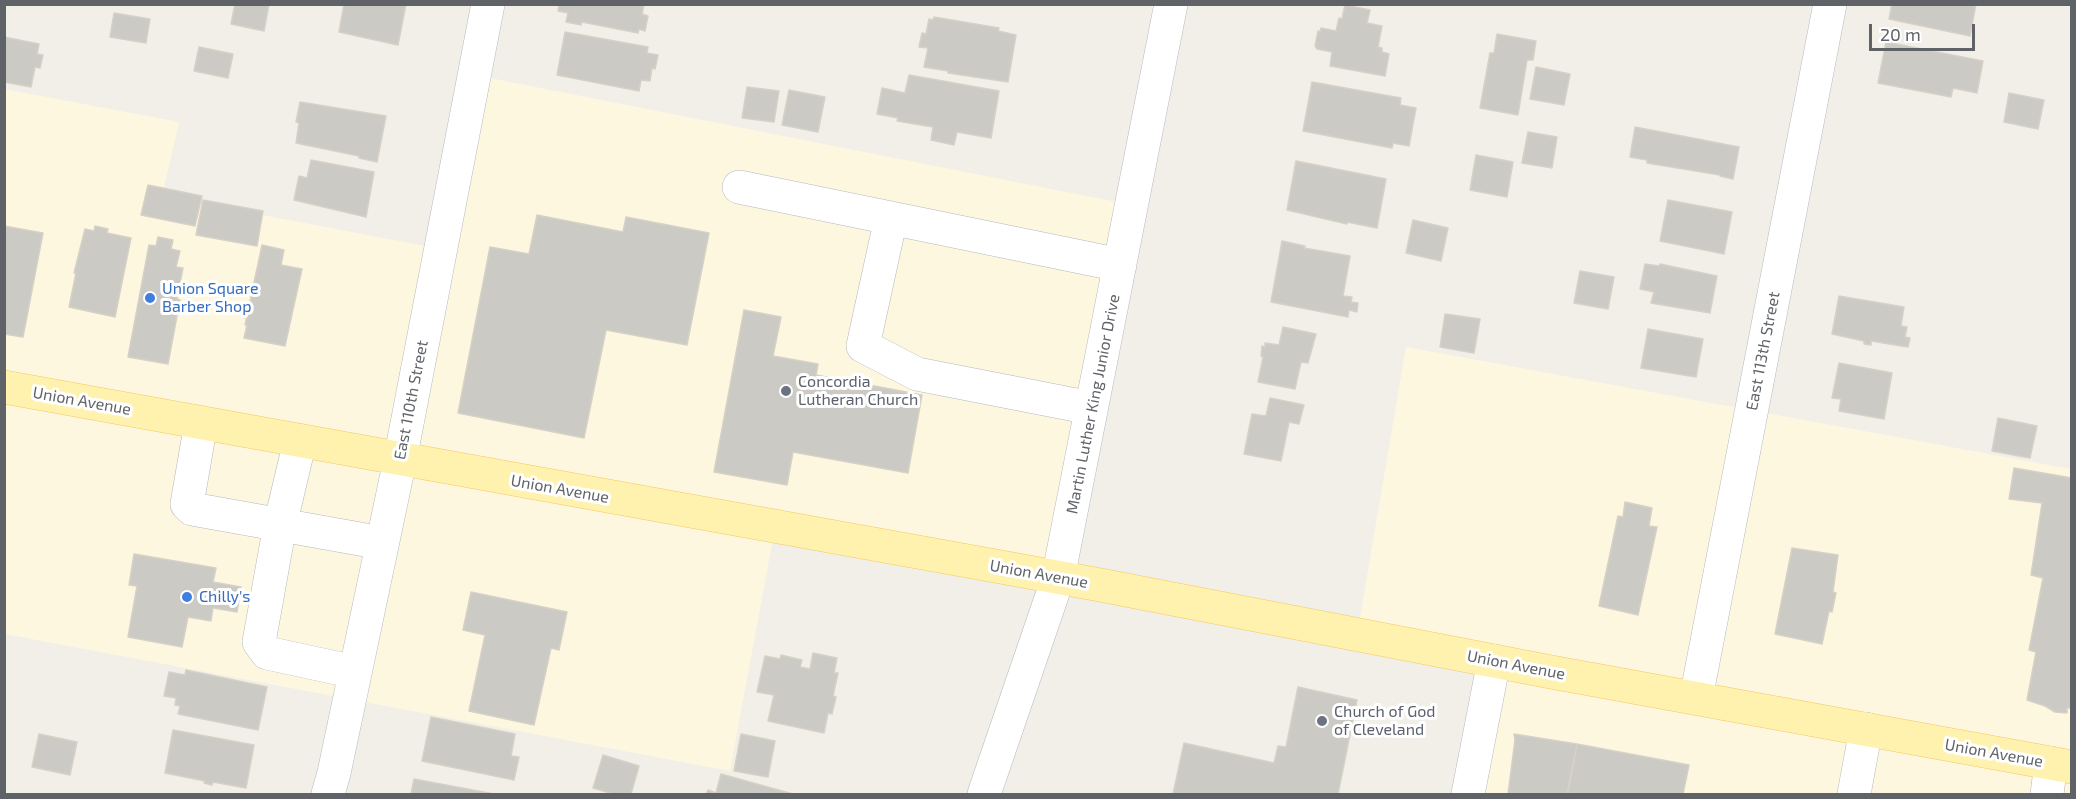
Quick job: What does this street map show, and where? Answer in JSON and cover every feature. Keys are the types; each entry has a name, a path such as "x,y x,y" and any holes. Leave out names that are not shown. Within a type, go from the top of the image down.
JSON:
{"main road":[{"name":"Union Avenue","path":"4,387 1058,578 1866,729 2056,775"}],"street":[{"name":"East 110th Street","path":"328,795 400,460 488,4"},
{"name":"Martin Luther King Junior Drive","path":"984,795 1058,578 1171,4"},
{"name":"East 113th Street","path":"1696,698 1830,4"},
{"path":"739,188 1120,265"},
{"path":"891,218 862,346 917,374 1091,408"},
{"path":"201,423 187,504 192,509 382,543"},
{"path":"300,441 280,525 259,642 267,653 356,672"},
{"path":"1468,795 1494,661"},
{"path":"1854,795 1866,729"}],"shaded area":[{"path":"475,75 1132,205 1058,578 775,527 730,771 5,634 4,89 179,122 162,196 441,249"},
{"path":"1406,347 2071,469 2071,794 1468,794 1494,661 1357,635"}],"building":[{"path":"235,4 269,4 264,31 231,24"},
{"path":"344,4 406,4 398,45 339,32"},
{"path":"559,4 644,4 642,14 648,16 645,31 639,29 638,33 582,22 581,25 566,22 568,13 558,11"},
{"path":"1892,4 1976,4 1970,36 1889,19"},
{"path":"1345,5 1370,10 1367,23 1382,26 1378,47 1382,48 1382,52 1389,54 1385,76 1330,66 1332,52 1317,49 1315,46 1318,31 1320,32 1321,28 1336,31"},
{"path":"114,13 150,19 146,43 110,37"},
{"path":"934,17 999,28 998,31 1016,35 1008,82 924,67 928,48 919,47 922,33 926,34 929,19 933,20"},
{"path":"565,32 648,47 647,53 658,55 655,69 652,68 650,81 641,80 639,91 557,75"},
{"path":"1497,34 1536,41 1533,60 1527,60 1518,115 1480,108 1490,53 1494,53"},
{"path":"4,37 39,44 37,54 43,55 40,68 35,67 31,87 4,82"},
{"path":"1886,42 1983,61 1977,93 1953,88 1951,97 1878,83"},
{"path":"199,47 233,54 228,78 194,71"},
{"path":"1536,67 1570,74 1564,105 1530,99"},
{"path":"909,75 999,91 991,138 957,132 954,145 931,140 933,127 897,121 898,118 877,114 882,88 905,93"},
{"path":"1312,82 1401,98 1400,105 1416,108 1409,146 1393,143 1392,148 1303,131"},
{"path":"747,87 779,91 774,122 742,118"},
{"path":"789,90 825,97 818,132 782,125"},
{"path":"2009,93 2044,100 2038,129 2004,122"},
{"path":"300,102 386,116 377,162 296,143 299,123 296,122"},
{"path":"1635,127 1739,147 1733,179 1647,163 1647,160 1630,157"},
{"path":"1528,132 1557,137 1552,168 1522,163"},
{"path":"1476,155 1513,162 1507,197 1470,190"},
{"path":"311,160 374,172 366,217 294,200 299,176 307,178"},
{"path":"1296,161 1386,179 1377,228 1347,222 1347,224 1287,210"},
{"path":"148,185 202,196 195,226 141,215"},
{"path":"203,200 263,211 257,246 196,235"},
{"path":"1668,200 1732,212 1724,254 1660,241"},
{"path":"537,215 623,232 626,217 709,233 687,345 606,330 584,438 458,413 490,247 529,254"},
{"path":"1413,220 1448,228 1441,261 1406,253"},
{"path":"4,226 43,233 23,337 4,334"},
{"path":"95,226 108,229 107,233 131,238 115,317 69,307 76,273 74,273 85,229 94,231"},
{"path":"158,237 173,240 171,249 180,251 176,267 183,268 177,299 180,300 168,364 128,357 149,245 156,246"},
{"path":"1282,241 1305,246 1304,248 1350,256 1343,296 1352,297 1351,302 1358,303 1357,312 1349,310 1348,317 1271,302"},
{"path":"262,245 284,250 281,265 302,269 285,346 244,338"},
{"path":"1645,264 1659,266 1660,264 1717,276 1710,313 1651,303 1654,292 1640,289"},
{"path":"1580,271 1614,277 1608,309 1574,303"},
{"path":"1839,296 1904,307 1901,326 1907,327 1905,337 1910,338 1908,347 1871,341 1871,345 1864,344 1864,341 1832,334"},
{"path":"744,310 781,317 773,356 818,364 816,375 922,395 908,473 793,452 787,485 714,472"},
{"path":"1445,314 1480,319 1474,353 1440,347"},
{"path":"1283,327 1316,334 1308,363 1301,362 1295,389 1258,382 1263,357 1261,356 1262,346 1265,347 1265,343 1279,345"},
{"path":"1648,329 1703,339 1696,377 1641,368"},
{"path":"1839,363 1892,373 1884,419 1839,411 1841,399 1832,398"},
{"path":"1270,398 1304,405 1299,424 1289,422 1281,461 1244,454 1252,414 1266,416"},
{"path":"1998,418 2037,426 2030,458 1992,451"},
{"path":"2014,468 2072,478 2072,708 2067,708 2067,713 2055,712 2027,700 2036,652 2029,650 2043,578 2031,575 2042,503 2009,499"},
{"path":"1625,502 1652,508 1649,526 1657,527 1638,615 1599,606 1618,516 1623,517"},
{"path":"1792,548 1838,555 1833,592 1836,593 1832,612 1829,611 1822,644 1775,634"},
{"name":"Chilly's","path":"134,554 216,568 213,582 241,587 237,612 213,608 211,621 188,617 182,647 128,637 137,586 129,585"},
{"path":"471,592 567,612 559,650 551,648 534,725 469,711 485,635 463,630"},
{"path":"813,653 837,658 834,673 838,673 833,696 836,697 832,714 828,713 824,733 768,721 774,695 757,692 765,656 780,659 781,655 802,660 800,667 810,669"},
{"path":"186,670 267,687 258,730 178,714 180,706 175,705 176,698 164,696 169,672 185,675"},
{"name":"Church of God of Cleveland","path":"1298,687 1357,700 1338,794 1173,794 1184,743 1274,763 1278,746 1286,747"},
{"path":"431,717 515,734 511,756 519,757 514,780 422,761"},
{"path":"173,730 254,745 246,788 213,782 212,785 204,783 205,781 165,773"},
{"path":"39,734 77,742 70,775 32,767"},
{"path":"741,734 775,741 768,777 734,771"},
{"path":"1514,734 1577,744 1567,794 1508,794"},
{"path":"1577,744 1689,765 1683,794 1568,794"},
{"path":"603,755 639,766 631,794 613,794 593,788"},
{"path":"721,774 793,794 706,794 708,790 716,793"},
{"path":"414,779 494,794 411,794"}],"place":[{"name":"Union Square Barber Shop","path":"150,298"},
{"name":"Concordia Lutheran Church","path":"786,391"},
{"name":"Chilly's","path":"187,597"},
{"name":"Church of God of Cleveland","path":"1322,721"}]}
